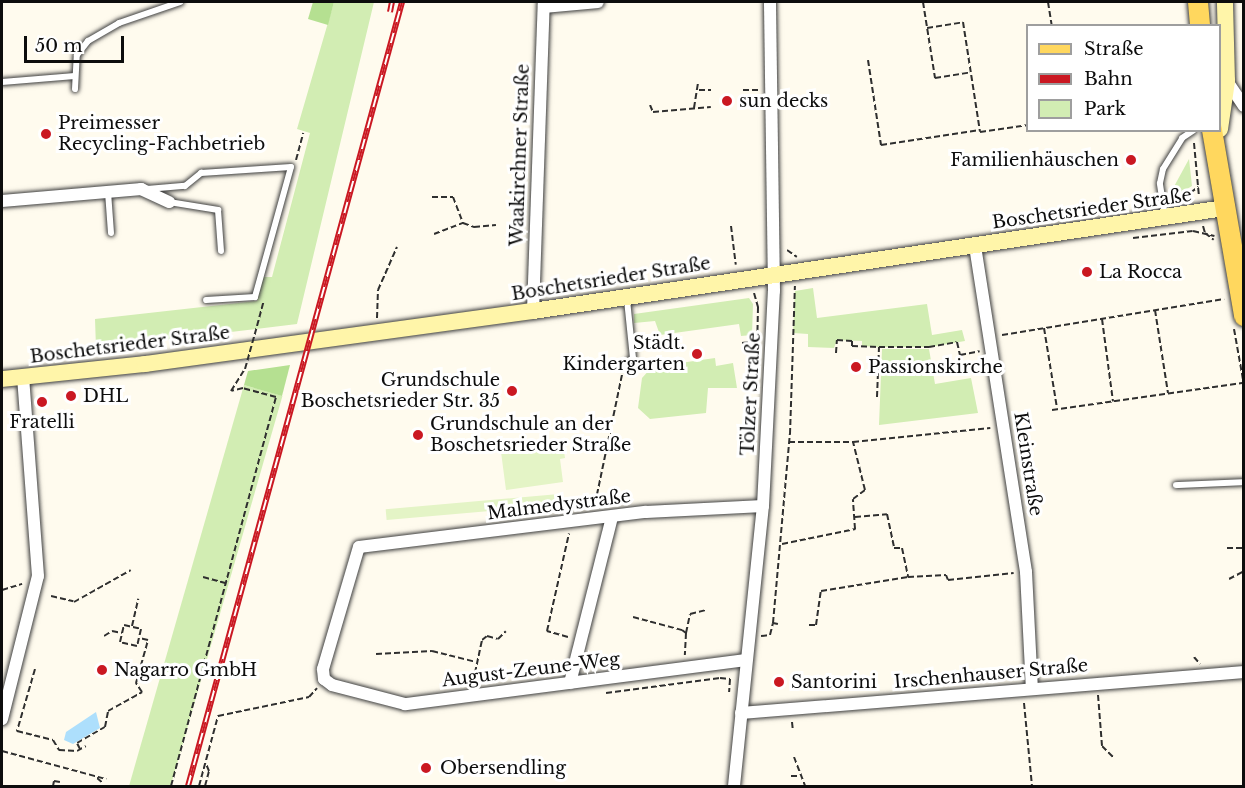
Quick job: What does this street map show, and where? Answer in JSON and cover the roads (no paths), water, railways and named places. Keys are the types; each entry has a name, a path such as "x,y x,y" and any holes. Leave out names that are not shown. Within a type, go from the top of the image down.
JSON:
{"main road":[{"path":"1198,2 1200,24"},
{"path":"1221,118 1227,81 1226,2"},
{"path":"1212,132 1244,316"},
{"path":"1216,160 1219,132"},
{"name":"Boschetsrieder Straße","path":"2,379 533,311 975,246 1165,211 1224,208"}],"street":[{"path":"544,4 598,2"},
{"name":"Tölzer Straße","path":"734,786 763,506 774,274 770,2"},
{"name":"Waakirchner Straße","path":"533,311 544,4"},
{"path":"1227,81 1244,106"},
{"path":"2,201 141,189 169,202"},
{"name":"Kleinstraße","path":"975,246 1026,572 1027,689"},
{"path":"2,719 38,576 23,378"},
{"name":"Malmedystraße","path":"324,679 323,669 359,547 688,508 763,506"},
{"path":"570,683 612,517"},
{"name":"August-Zeune-Weg","path":"324,679 332,685 405,704 747,660"},
{"name":"Irschenhauser Straße","path":"741,713 1244,672"}],"lane":[{"path":"75,89 77,55 88,41 119,23 180,2"},
{"path":"2,82 75,76"},
{"path":"1165,211 1160,183 1163,169 1182,138 1190,132"},
{"path":"141,189 185,186 201,173 291,167 293,171 255,297 206,300"},
{"path":"108,192 111,233"},
{"path":"169,202 218,210 221,251"},
{"path":"624,366 633,358 627,296"},
{"path":"1176,485 1244,482"}],"water":[{"path":"96,712 100,728 73,744 64,740 66,732"}],"railway":[{"path":"390,12 392,2"},
{"path":"188,786 402,2"}],"place":[{"name":"sun decks","path":"727,101"},
{"name":"Preimesser Recycling-Fachbetrieb","path":"46,134"},
{"name":"Familienhäuschen","path":"1131,160"},
{"name":"La Rocca","path":"1087,272"},
{"name":"Städt. Kindergarten","path":"697,354"},
{"name":"Passionskirche","path":"856,367"},
{"name":"Grundschule Boschetsrieder Str. 35","path":"512,391"},
{"name":"DHL","path":"71,396"},
{"name":"Fratelli","path":"42,402"},
{"name":"Grundschule an der Boschetsrieder Straße","path":"418,435"},
{"name":"Nagarro GmbH","path":"102,670"},
{"name":"Santorini","path":"779,682"},
{"name":"Obersendling","path":"426,768"}]}
